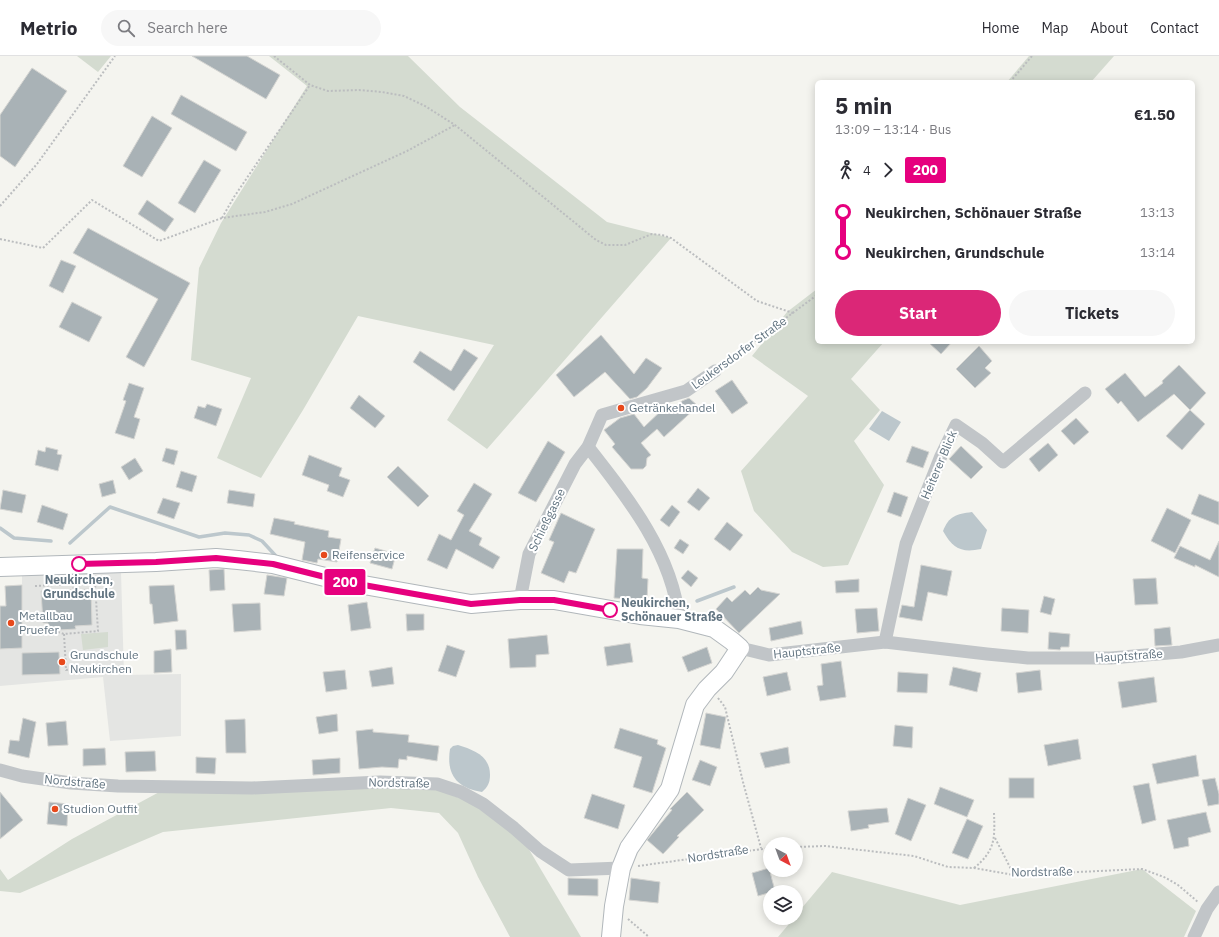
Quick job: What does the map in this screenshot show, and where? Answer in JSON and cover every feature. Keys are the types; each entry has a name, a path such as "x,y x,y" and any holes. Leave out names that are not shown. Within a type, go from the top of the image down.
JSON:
{"street":[{"name":"Leukersdorfer Straße","path":"588,447 602,415 686,391 715,371"},
{"name":"Heiterer Blick","path":"885,642 906,544 941,456 956,425 982,443 1004,462 1085,393"},
{"name":"Schießgasse","path":"520,600 530,554 575,464 588,447"},
{"path":"588,447 620,488 650,533 667,568 677,603 679,619"},
{"name":"Hauptstraße","path":"0,567 156,562 216,558 273,564 341,581 471,604 520,600 554,600 640,615 679,619 714,628 740,648 769,655 885,642 987,654 1057,658 1111,658 1181,652 1219,645"},
{"path":"611,937 614,906 621,868 629,848 670,789 695,705 710,686 724,672 740,648"},
{"name":"Nordstraße","path":"0,770 22,776 70,783 118,786 252,788 380,782 437,784 461,792 483,804 514,828 540,851 569,870 621,868"},
{"path":"1194,937 1206,908 1219,892"}],"path":[{"path":"0,206 37,164 115,56"},
{"path":"274,56 310,85 328,91 382,92 404,96 425,106 454,125 596,240 606,245 625,245 652,234 671,238 758,301 793,313"},
{"path":"1012,80 1032,56"},
{"path":"222,218 234,197 310,85"},
{"path":"0,239 43,248 92,200 159,241 222,218 265,212 292,204 407,151 454,125"},
{"name":"Leukersdorfer Straße","path":"715,371 746,346 815,296"},
{"path":"35,586 108,582 112,578"},
{"path":"73,583 74,590"},
{"path":"58,628 58,632 64,634 98,631 95,583"},
{"path":"64,634 66,670 107,667"},
{"path":"60,660 65,660"},
{"path":"710,686 725,707 761,848"},
{"path":"994,813 995,838 1014,874"},
{"path":"974,868 986,858 995,838"},
{"name":"Nordstraße","path":"803,847 825,846 914,856 948,867 974,868 1014,874 1142,869 1164,877 1178,885 1206,908"},
{"name":"Nordstraße","path":"621,868 761,848"},
{"path":"614,906 649,937"}],"shaded area":[{"path":"77,56 111,56 98,72"},
{"path":"269,56 408,56 460,107 607,222 671,238 487,449 447,420 494,345 358,316 261,478 217,458 251,378 191,360 199,268 221,223 307,86"},
{"path":"1029,56 1114,56 1093,80 1009,80"},
{"path":"815,291 815,344 882,344 851,379 880,410 854,441 884,485 848,565 823,567 792,552 754,511 741,471 808,396 752,356 787,312"},
{"path":"882,411 901,422 889,441 869,429"},
{"path":"972,512 987,530 981,549 963,550 954,546 943,531 948,522 957,515"},
{"name":"Grundschule Neukirchen","path":"121,572 124,675 181,674 181,736 110,741 103,677 0,686 0,649 13,648 22,640 22,574"},
{"path":"108,632 108,647 83,650 81,634"},
{"path":"458,745 470,749 480,755 487,763 490,780 482,792 466,787 455,779 450,766 449,758 450,749 453,746"},
{"path":"379,784 436,789 480,806 524,841 581,937 510,937 478,877 458,833 439,813 391,808 163,832 20,893 0,891 0,869 8,880 72,839 163,790"},
{"path":"1142,869 1196,911 1184,937 778,937 788,925 803,925 803,907 832,872 960,905"}],"building":[{"path":"192,56 247,56 280,75 266,99"},
{"path":"32,68 67,91 15,167 0,156 0,115"},
{"path":"181,95 247,132 236,151 171,114"},
{"path":"152,116 172,128 142,177 123,166"},
{"path":"204,160 221,170 195,213 178,203"},
{"path":"147,200 174,219 165,232 138,214"},
{"path":"88,228 190,283 144,367 126,357 158,299 73,253"},
{"path":"61,260 76,266 63,293 49,286"},
{"path":"72,302 102,317 89,342 59,327"},
{"path":"601,335 634,374 646,358 662,368 647,388 637,397 630,399 605,372 574,397 556,375"},
{"path":"930,344 950,344 941,354"},
{"path":"979,346 992,361 985,368 991,373 975,388 956,369"},
{"path":"464,349 478,358 454,391 413,362 420,351 451,371"},
{"path":"1179,365 1206,393 1190,410 1174,394 1138,422 1121,401 1118,404 1105,389 1125,373 1145,397 1163,383 1162,381"},
{"path":"732,380 748,403 732,414 715,391"},
{"path":"129,383 144,388 134,417 140,419 134,439 115,433 126,401 123,400"},
{"path":"359,395 385,416 375,428 350,408"},
{"path":"689,398 698,406 664,437 657,429 641,443 651,455 647,458 646,466 643,469 631,469 612,447 615,444 604,430 620,418 634,414 644,427 665,407 670,411 682,401"},
{"path":"207,404 222,409 216,426 194,418 198,406 205,408"},
{"path":"1190,410 1205,424 1182,450 1166,436"},
{"path":"1076,418 1089,432 1074,445 1061,431"},
{"path":"548,441 565,452 536,502 518,493"},
{"path":"1048,443 1058,455 1039,472 1029,459"},
{"path":"912,446 929,452 923,468 906,462"},
{"path":"961,446 983,467 971,479 949,459"},
{"path":"46,447 58,450 57,454 62,455 58,471 35,465 38,450 45,452"},
{"path":"166,448 178,451 174,465 162,461"},
{"path":"309,455 342,468 339,476 350,480 343,497 327,491 329,485 302,475"},
{"path":"135,458 143,471 129,480 121,467"},
{"path":"398,466 429,496 418,507 387,477"},
{"path":"181,471 197,476 192,492 176,487"},
{"path":"113,480 116,493 102,497 99,484"},
{"path":"474,483 492,494 469,531 482,538 479,545 500,557 493,569 456,549 447,569 427,560 439,534 451,540 464,515 457,511"},
{"path":"698,488 710,498 699,511 687,502"},
{"path":"3,490 26,495 22,513 0,509"},
{"path":"229,490 255,494 253,507 227,503"},
{"path":"894,492 908,497 901,517 887,512"},
{"path":"1199,494 1219,502 1219,525 1191,514"},
{"path":"163,498 180,503 174,519 157,513"},
{"path":"42,505 68,514 63,530 37,522"},
{"path":"672,505 680,512 669,527 660,520"},
{"path":"1167,508 1191,520 1175,553 1151,541"},
{"path":"561,513 595,529 576,573 569,571 564,583 541,573 554,542 549,540"},
{"path":"274,518 295,522 294,524 329,531 328,537 341,539 337,562 318,559 317,563 302,560 305,542 270,534"},
{"path":"727,522 743,535 730,551 714,539"},
{"path":"680,539 689,545 683,554 674,548"},
{"path":"1219,541 1219,577 1195,565 1195,567 1174,558 1180,546 1210,560"},
{"path":"375,548 396,554 392,569 370,563"},
{"path":"617,549 643,549 642,578 648,579 647,600 614,598"},
{"path":"921,565 952,571 947,596 928,592 922,621 899,617 902,605 914,607"},
{"path":"224,569 225,590 210,591 209,570"},
{"path":"688,570 698,578 691,587 681,578"},
{"path":"267,575 287,578 284,596 264,594"},
{"path":"1156,578 1158,604 1135,605 1133,579"},
{"path":"859,579 859,592 836,593 835,581"},
{"name":"Metallbau Pruefer","path":"22,585 22,648 0,649 0,606 6,606 5,586"},
{"path":"174,585 178,621 154,624 152,604 150,604 149,586"},
{"path":"758,587 761,590 780,594 739,633 716,609 727,597 732,602 745,590 750,595"},
{"path":"91,589 92,625 75,626 76,629 59,630 59,628 48,628 48,623 43,623 41,591"},
{"path":"1044,596 1055,599 1051,615 1040,612"},
{"path":"367,602 371,628 351,631 348,605"},
{"path":"260,603 261,630 234,632 232,604"},
{"path":"877,608 879,631 857,633 855,609"},
{"path":"1002,608 1029,610 1028,633 1001,631"},
{"path":"406,614 424,614 424,630 407,631"},
{"path":"801,621 803,634 771,641 769,628"},
{"path":"1170,627 1172,645 1155,646 1154,629"},
{"path":"175,630 186,630 187,649 176,650"},
{"path":"1049,632 1070,634 1069,647 1061,647 1060,650 1048,649"},
{"path":"547,635 549,654 536,655 536,667 510,668 508,639"},
{"path":"630,643 633,662 607,666 604,647"},
{"path":"447,645 465,651 456,677 438,671"},
{"path":"707,647 712,663 688,672 682,657"},
{"path":"171,649 172,672 154,673 154,651"},
{"path":"59,652 60,674 22,675 22,653"},
{"path":"841,661 846,697 820,701 817,686 823,685 821,664"},
{"path":"392,667 394,684 372,687 369,671"},
{"path":"953,667 981,673 977,692 949,685"},
{"path":"345,670 347,689 326,692 323,672"},
{"path":"1040,670 1042,690 1018,693 1016,673"},
{"path":"787,672 791,690 767,696 763,677"},
{"path":"898,672 928,674 927,693 897,692"},
{"path":"1154,677 1157,702 1122,708 1118,682"},
{"path":"706,713 726,717 720,749 700,745"},
{"path":"337,714 338,731 319,734 316,717"},
{"path":"23,718 36,722 29,758 8,753 10,740 19,741"},
{"path":"245,719 246,753 226,753 225,720"},
{"path":"66,721 68,745 48,746 46,723"},
{"path":"895,725 913,727 912,748 893,746"},
{"path":"620,728 658,740 657,744 666,748 652,793 633,787 642,757 614,748"},
{"path":"373,729 373,732 409,735 408,742 439,746 437,761 407,756 407,760 399,759 398,768 382,767 359,769 356,731"},
{"path":"1078,739 1081,759 1048,766 1044,745"},
{"path":"788,747 790,763 765,768 760,753"},
{"path":"105,748 106,765 83,766 83,749"},
{"path":"155,751 156,771 126,772 125,752"},
{"path":"1196,755 1199,776 1157,784 1152,764"},
{"path":"196,757 216,758 215,774 196,773"},
{"path":"340,758 340,773 313,775 312,760"},
{"path":"700,760 717,767 710,786 692,780"},
{"path":"1009,778 1034,778 1034,798 1009,798"},
{"path":"1215,778 1219,794 1219,804 1208,806 1202,780"},
{"path":"1149,783 1156,820 1142,824 1133,786"},
{"path":"940,787 974,800 967,817 934,804"},
{"path":"0,792 23,820 0,839"},
{"path":"687,792 704,810 677,836 679,837 663,854 647,840 672,810 670,809"},
{"path":"592,794 625,805 618,829 584,818"},
{"path":"908,798 926,805 911,841 895,834"},
{"path":"49,802 68,804 67,826 47,824"},
{"path":"887,808 889,822 868,825 869,828 851,831 848,811"},
{"path":"1206,812 1211,832 1188,838 1189,846 1174,849 1167,820"},
{"path":"967,819 983,826 968,859 952,853"},
{"path":"763,870 763,877 771,877 773,885 763,885 763,895 758,896 752,873"},
{"path":"568,878 598,879 598,896 568,895"},
{"path":"631,878 660,882 658,903 629,900"}],"waterway":[{"path":"70,543 110,507 199,537 225,533 249,535 262,541 275,555"},
{"path":"0,528 14,538 51,541"},
{"path":"697,601 734,587"}],"bus line":[{"name":"200","path":"79,564 156,562 216,558 273,564 341,581 471,604 520,600 554,600 610,610"}],"place":[{"name":"Getränkehandel","path":"621,408"},
{"name":"Reifenservice","path":"324,555"},
{"name":"Neukirchen, Grundschule","path":"79,564"},
{"name":"Neukirchen, Schönauer Straße","path":"610,610"},
{"name":"Metallbau Pruefer","path":"11,623"},
{"name":"Grundschule Neukirchen","path":"62,662"},
{"name":"Studion Outfit","path":"55,809"}]}
